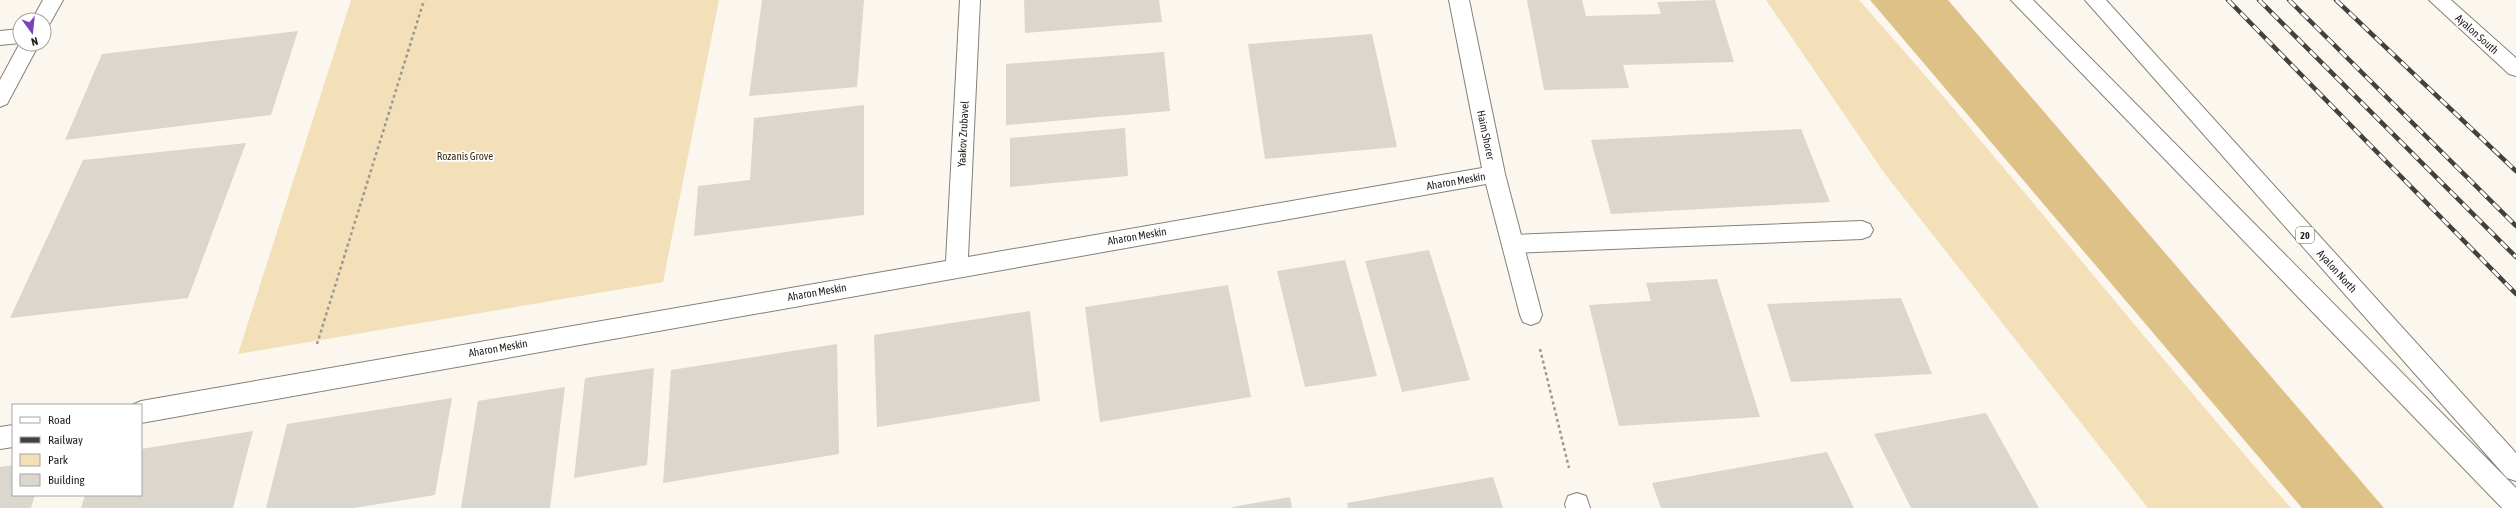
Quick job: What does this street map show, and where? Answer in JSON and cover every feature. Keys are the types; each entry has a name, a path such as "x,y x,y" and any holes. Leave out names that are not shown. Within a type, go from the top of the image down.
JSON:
{"main road":[{"path":"46,12 53,0"},
{"name":"Yaakov Zrubavel","path":"957,267 970,0"},
{"name":"Haim Shorer","path":"1459,0 1494,174 1532,315"},
{"path":"2021,0 2516,505"},
{"name":"Ayalon North","path":"2095,0 2516,470"},
{"name":"Ayalon South","path":"2438,0 2516,69"},
{"path":"0,38 12,37"},
{"path":"0,99 25,52"},
{"name":"Aharon Meskin","path":"142,412 957,267 1494,174"},
{"path":"1513,244 1862,230"},
{"path":"0,438 12,436"}],"path":[{"path":"305,382 424,0"},
{"path":"1532,315 1578,506"}],"green space":[{"name":"Rozanis Grove","path":"351,0 719,0 663,282 238,354"},
{"path":"1766,0 1859,0 1968,126 2182,382 2291,508 2148,508 1885,174"}],"shaded area":[{"path":"1870,0 1948,0 2384,508 2302,508"}],"building":[{"path":"762,0 864,0 857,87 749,96"},
{"path":"1024,0 1159,0 1162,22 1025,33"},
{"path":"1527,0 1582,0 1586,16 1661,14 1657,2 1715,0 1734,62 1623,65 1629,88 1544,90"},
{"path":"298,31 271,115 65,140 102,54"},
{"path":"1372,34 1397,147 1265,159 1248,44"},
{"path":"1164,52 1170,111 1006,125 1006,64"},
{"path":"864,105 864,215 694,236 698,186 750,180 754,118"},
{"path":"1125,128 1128,176 1010,187 1010,138"},
{"path":"1801,129 1830,202 1611,214 1591,140"},
{"path":"246,143 188,298 10,318 83,160"},
{"path":"1429,250 1470,380 1402,392 1365,261"},
{"path":"1345,260 1377,376 1305,387 1277,271"},
{"path":"1717,279 1760,417 1619,426 1589,305 1651,301 1646,283"},
{"path":"1228,285 1251,397 1100,422 1085,307"},
{"path":"1901,298 1932,374 1791,382 1767,304"},
{"path":"1030,311 1040,401 877,427 874,335"},
{"path":"837,344 839,454 663,483 671,370"},
{"path":"654,368 647,465 574,478 585,378"},
{"path":"565,387 550,508 461,508 478,401"},
{"path":"452,398 435,495 354,508 266,508 287,424"},
{"path":"1986,413 2039,508 1911,508 1874,434"},
{"path":"253,431 233,508 81,508 85,496 142,496 142,449"},
{"path":"1827,452 1854,508 1661,508 1652,483"},
{"path":"12,465 12,496 35,496 31,508 0,508 0,467"},
{"path":"1493,477 1503,508 1348,508 1347,503"},
{"path":"1290,497 1292,508 1232,507"}],"railway":[{"path":"2228,0 2516,294"},
{"path":"2259,0 2516,257"},
{"path":"2289,0 2516,226"},
{"path":"2336,0 2516,171"}]}
